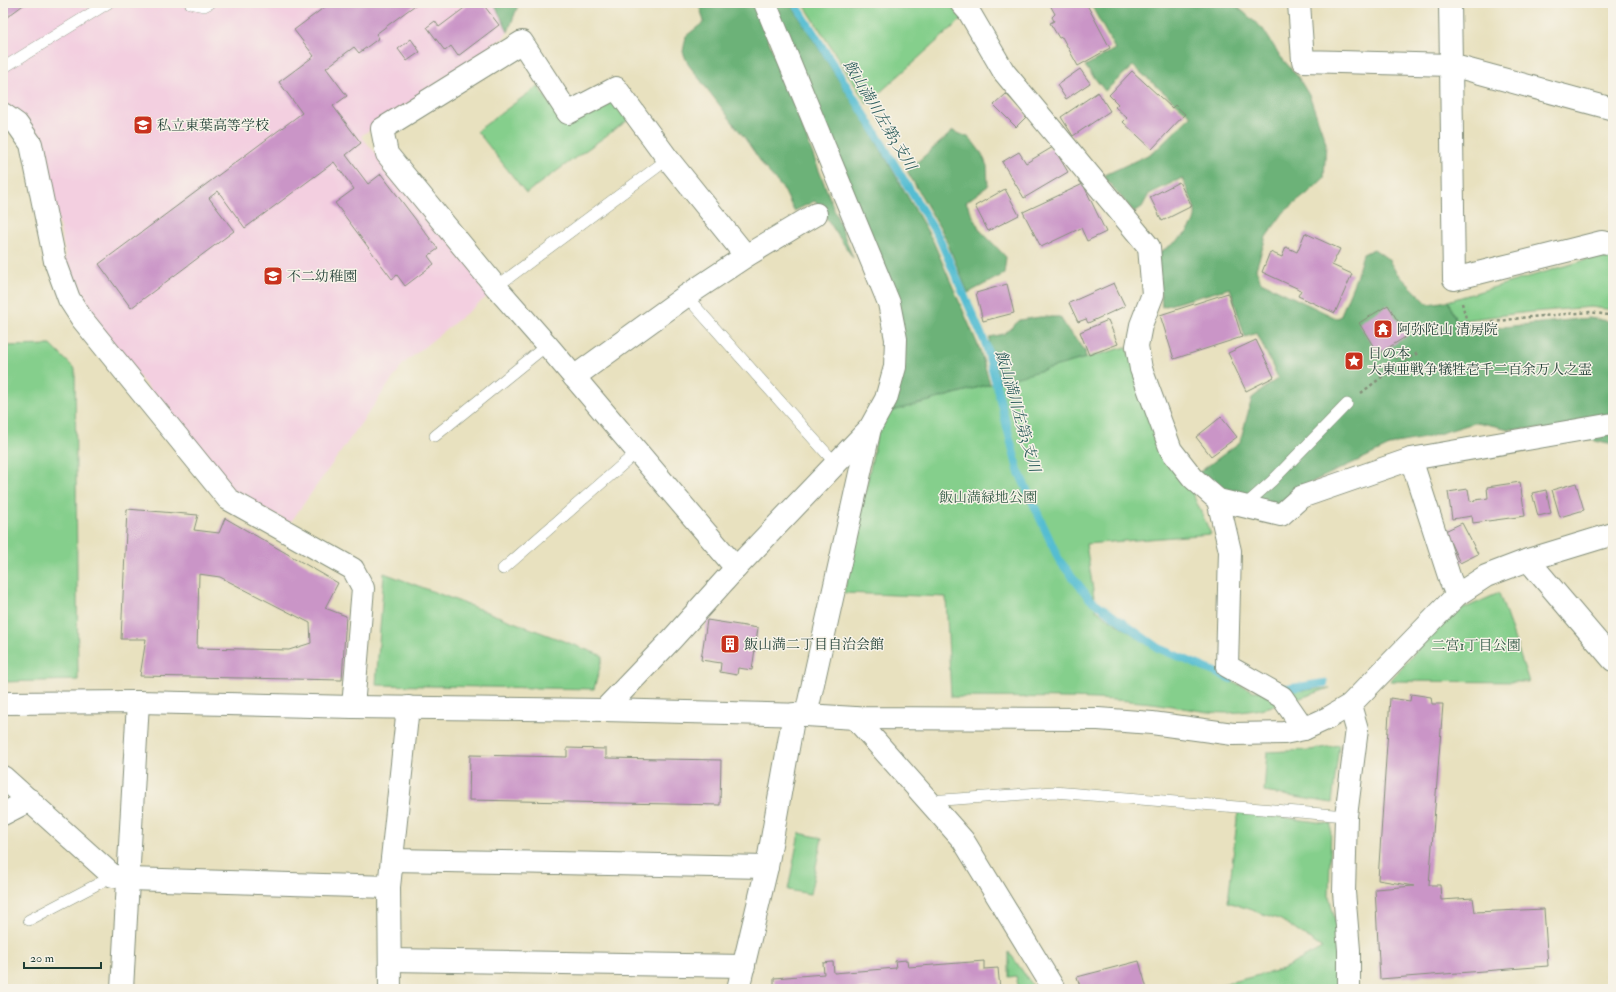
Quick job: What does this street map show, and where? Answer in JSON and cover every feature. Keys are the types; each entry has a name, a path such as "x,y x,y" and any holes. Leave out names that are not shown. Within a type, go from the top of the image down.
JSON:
{"street":[{"path":"604,710 672,639 736,568 870,428 886,399 895,368 896,339 889,303 765,3"},
{"path":"961,3 969,12 1004,72 1149,247 1153,294 1141,324 1137,346 1141,369 1171,450 1193,478 1218,500 1230,551 1227,666 1282,697 1304,728"},
{"path":"1299,3 1303,61 1451,65 1613,109"},
{"path":"1450,3 1454,279 1602,242 1613,244"},
{"path":"736,568 547,344 496,287 388,154 382,129 522,42 568,114 616,88 668,159 746,256"},
{"path":"3,114 17,124 31,144 55,261 69,299 82,318 228,499 353,569 363,588 353,707"},
{"path":"574,377 686,296 746,256 816,214"},
{"path":"1244,506 1280,515 1301,497 1411,458 1613,424"},
{"path":"738,989 767,867 800,715 870,428"},
{"path":"1411,458 1450,579 1457,595"},
{"path":"3,703 138,702 353,707 604,710 800,715 855,718 1098,719 1152,723 1233,734 1284,733 1304,728 1328,718 1350,705 1457,595 1486,576 1528,560 1613,534"},
{"path":"1528,560 1613,660"},
{"path":"122,989 121,878 138,702"},
{"path":"1349,989 1349,950 1344,892 1346,816 1357,729 1350,705"},
{"path":"390,989 389,887 408,707"},
{"path":"855,718 963,840 1054,989"},
{"path":"3,777 121,878 389,887"},
{"path":"3,814 30,800"},
{"path":"392,860 767,867"},
{"path":"390,960 744,966"}],"lane":[{"path":"3,68 108,3"},
{"path":"190,3 204,6 210,3"},
{"path":"496,287 668,159"},
{"path":"686,296 836,464"},
{"path":"435,436 547,344"},
{"path":"1218,500 1244,506 1272,481 1347,404"},
{"path":"503,569 637,452"},
{"path":"929,801 1054,792 1346,816"},
{"path":"29,920 121,878"}],"path":[{"path":"1468,326 1520,318 1591,312 1613,316"},
{"path":"1392,352 1400,363"},
{"path":"1347,404 1400,363 1418,353"}],"shaded area":[{"name":"不二幼稚園","path":"3,3 494,3 508,32 503,38 361,136 493,292 404,363 290,523 231,491 75,297 61,261 66,257 40,136 19,113 3,102"}],"green space":[{"path":"494,3 519,3 508,32"},
{"path":"699,3 754,3 853,258 815,201 794,211 784,190 765,168 744,137 688,64 683,52 686,36 704,22"},
{"path":"775,3 790,3 864,120 933,241 980,350 990,384 889,412 904,369"},
{"path":"803,3 950,3 963,18 867,104"},
{"path":"1090,3 1233,3 1263,29 1280,56 1298,77 1310,97 1326,143 1324,178 1284,212 1266,237 1256,269 1261,282 1336,318 1340,317 1356,278 1363,254 1374,249 1388,259 1396,272 1428,304 1448,301 1456,321 1465,331 1589,318 1613,322 1613,444 1543,429 1509,429 1477,422 1425,438 1396,443 1314,481 1281,508 1244,506 1197,474 1240,442 1252,398 1278,378 1257,333 1245,337 1230,288 1162,307 1157,254 1182,237 1188,231 1195,218 1193,203 1182,178 1149,194 1142,207 1134,212 1103,176 1154,152 1191,116 1133,66 1105,91 1085,66 1115,49"},
{"path":"538,86 563,123 615,99 631,118 526,193 477,131"},
{"path":"953,131 970,138 982,154 987,166 988,186 966,202 980,230 1006,257 1004,274 968,293 944,235 907,171"},
{"path":"1602,255 1613,256 1613,310 1591,307 1520,313 1456,321 1448,301"},
{"path":"1040,317 1060,317 1068,330 1085,350 1086,358 1000,382 989,344 990,337 1004,334 1020,320"},
{"path":"51,345 75,369 78,680 3,682 3,346"},
{"name":"飯山満緑地公園","path":"1126,347 1211,534 1086,544 1096,610 1158,651 1254,691 1293,691 1330,688 1267,708 1227,713 1199,711 1152,703 1102,699 951,697 946,597 844,593 879,426 889,412"},
{"path":"384,573 603,656 594,689 376,685"},
{"name":"二宮1丁目公園","path":"1499,593 1529,682 1390,681 1447,616"},
{"path":"1339,745 1332,803 1264,792 1267,752 1310,750"},
{"path":"1238,811 1331,824 1329,896 1343,952 1340,989 1204,989 1283,969 1322,948 1281,920 1228,902"},
{"path":"799,833 822,838 810,894 788,890"},
{"path":"1009,952 1035,989 1019,989 1016,976 1009,977"}],"building":[{"path":"3,3 26,3 3,20"},
{"path":"330,3 418,3 376,34 379,38 359,53 354,47 326,68 347,96 333,106 361,143 346,155 368,184 381,174 438,249 428,256 434,264 405,286 397,275 392,279 335,203 354,189 334,162 245,228 218,191 209,198 234,231 131,308 99,264 302,113 279,82 314,56 294,30"},
{"path":"471,3 482,3 499,25 458,56 451,46 445,51 427,27 435,21 439,27"},
{"path":"1049,3 1086,3 1110,48 1078,66 1062,37 1059,38 1050,23 1054,21 1052,17 1055,14"},
{"path":"411,39 420,52 407,61 398,49"},
{"path":"1080,69 1090,83 1066,99 1057,85"},
{"path":"1132,71 1172,108 1175,105 1185,114 1152,149 1123,122 1127,118 1115,107 1118,104 1109,95"},
{"path":"1098,92 1110,111 1073,136 1061,117"},
{"path":"1006,94 1027,116 1016,127 994,105"},
{"path":"1053,147 1068,172 1024,198 1002,162 1019,152 1026,163"},
{"path":"1179,182 1192,206 1162,221 1150,197"},
{"path":"1083,184 1106,232 1087,241 1081,228 1041,247 1023,212"},
{"path":"1005,189 1019,215 988,231 975,206"},
{"path":"1305,233 1340,249 1332,265 1352,274 1335,313 1298,296 1301,290 1262,272 1270,252 1282,257 1286,247 1297,252"},
{"path":"1114,283 1125,306 1088,323 1086,319 1078,322 1069,303"},
{"path":"1007,284 1014,313 983,321 976,293"},
{"path":"1228,293 1242,337 1174,359 1160,315"},
{"name":"阿弥陀山 清房院","path":"1388,305 1407,336 1378,354 1359,323"},
{"path":"1108,320 1118,344 1089,355 1080,332"},
{"path":"1256,340 1274,377 1246,391 1228,353"},
{"path":"1221,417 1237,437 1211,456 1196,437"},
{"path":"1520,482 1525,516 1473,523 1472,516 1452,519 1448,492 1468,489 1470,501 1488,498 1487,487"},
{"path":"1576,483 1584,510 1560,517 1552,490"},
{"path":"1546,490 1551,513 1538,516 1532,493"},
{"path":"127,509 198,515 194,530 219,533 225,518 338,583 325,608 346,616 342,680 140,676 146,639 121,639","holes":["199,574 220,577 310,623 311,643 289,650 197,648"]},
{"path":"1462,523 1478,554 1460,563 1445,531"},
{"name":"飯山満二丁目自治会館","path":"707,620 758,628 752,670 738,668 737,675 720,672 721,663 701,660"},
{"path":"1411,694 1431,697 1432,704 1443,704 1429,885 1440,885 1441,900 1473,898 1475,912 1544,909 1548,966 1380,979 1375,889 1414,886 1378,880 1390,698 1410,701"},
{"path":"567,748 606,749 606,758 721,760 720,805 469,800 470,755 567,757"},
{"path":"907,960 908,967 984,961 984,969 998,968 1000,989 765,989 764,986 774,985 774,978 824,974 823,963 833,962 834,973 896,968 895,961"},
{"path":"1139,961 1147,989 1081,989 1077,977"}],"waterway":[{"name":"飯山満川左第3支川","path":"795,3 939,238 986,345 1018,470 1059,560 1090,599 1158,648 1231,679"},
{"name":"飯山満川左第3支川","path":"1277,688 1292,688 1324,683"}],"place":[{"name":"私立東葉高等学校","path":"143,125"},
{"name":"不二幼稚園","path":"273,276"},
{"name":"阿弥陀山 清房院","path":"1383,329"},
{"name":"日の本 大東亜戦争犠牲壱千二百余万人之霊","path":"1354,361"},
{"name":"飯山満二丁目自治会館","path":"730,644"}]}
